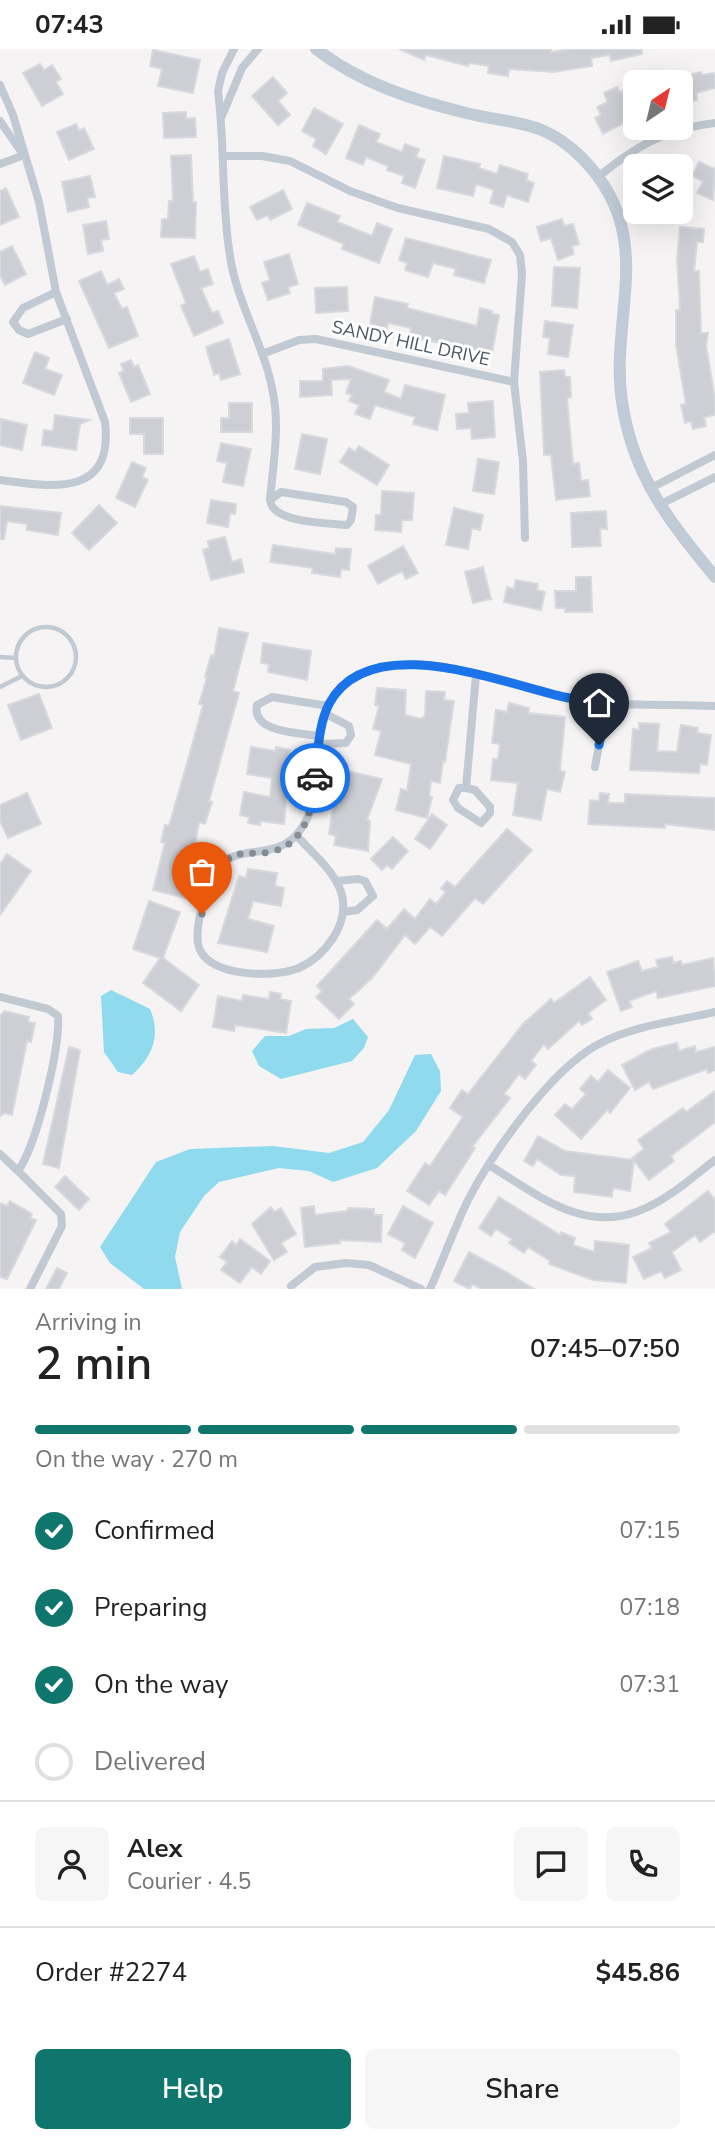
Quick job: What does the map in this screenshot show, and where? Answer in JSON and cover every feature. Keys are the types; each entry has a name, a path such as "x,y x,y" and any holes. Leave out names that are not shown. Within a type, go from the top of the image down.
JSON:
{"street":[{"path":"234,49 222,73 218,91 222,118 226,226 235,286 262,354 277,419 270,500 271,506 279,515 346,525 354,511 346,502 281,492 270,500"},
{"path":"222,118 242,68 258,49"},
{"path":"316,49 342,68 388,90 468,114 535,126 572,149 598,177 613,205 627,251 622,400 640,472 659,505 715,577"},
{"path":"0,85 39,202 56,292 105,422 105,455 89,476 76,484 51,487 0,480"},
{"path":"0,121 24,155"},
{"path":"598,177 635,147 674,131 715,123"},
{"path":"0,164 24,155"},
{"path":"223,156 261,156 290,162 350,191 398,208 489,229 512,242 520,255 522,274 514,382 523,462 525,538"},
{"path":"56,292 23,307 13,322 19,330 28,334 67,319"},
{"name":"SANDY HILL DRIVE","path":"262,354 299,340 316,339 514,382"},
{"path":"649,489 715,455"},
{"path":"659,505 715,477"},
{"path":"297,836 337,881 343,912 332,940 300,967 282,973 223,970 200,950 197,932 213,877 232,856 247,851 269,852 297,836 311,810 320,740 327,710 339,689 356,677 378,667 404,663 477,675 565,698 715,706"},
{"path":"466,788 477,675"},
{"path":"272,697 327,710 349,726 351,735 341,744 268,726 256,713 257,705 272,697"},
{"path":"595,767 607,702"},
{"path":"460,788 466,788 475,790 490,807 491,813 481,823 458,808 453,800 460,788"},
{"path":"337,881 365,881 373,897 357,910 343,912"},
{"path":"0,997 48,1009 58,1016 59,1033 37,1127 18,1171"},
{"path":"430,1289 469,1200 489,1165 572,1061 599,1043 633,1031 715,1012"},
{"path":"0,1154 61,1214 62,1226 30,1289"},
{"path":"489,1165 565,1211 600,1219 625,1217 650,1207 715,1160"},
{"path":"291,1286 315,1267 346,1263 369,1265 421,1289"}],"lane":[{"path":"40,627 60,630 75,645 76,664 66,680 48,687 30,682 22,676 16,658 22,638 40,627"},
{"path":"0,657 16,658"},
{"path":"0,687 22,676"}],"water":[{"path":"111,990 150,1009 153,1019 155,1036 150,1053 132,1075 118,1072 104,1052 101,996"},
{"path":"353,1019 368,1037 364,1048 352,1061 281,1079 259,1066 252,1051 265,1036 289,1036 306,1029 334,1028"},
{"path":"431,1054 440,1071 441,1091 416,1131 377,1168 333,1182 309,1171 279,1168 219,1182 204,1196 180,1232 175,1257 182,1289 144,1289 110,1263 100,1247 156,1162 190,1149 273,1146 329,1153 363,1142 389,1110 415,1055"}],"building":[{"path":"399,49 551,49 551,52 573,49 642,49 642,54 611,61 609,55 591,58 592,66 554,72 509,69 508,76 488,73 489,66 469,63 468,66 426,55 424,60"},
{"path":"153,50 200,60 193,93 158,86 162,69 150,66"},
{"path":"40,64 44,70 52,65 61,79 56,82 63,94 42,106 23,73"},
{"path":"715,73 715,88 696,93 697,100 693,101 693,74"},
{"path":"273,77 287,93 278,101 290,115 278,125 252,96"},
{"path":"617,87 620,92 623,91 623,123 603,134 595,118 601,115 597,107 608,102 604,93"},
{"path":"314,108 343,124 326,154 313,146 316,139 302,131"},
{"path":"186,112 186,119 195,118 196,137 164,138 163,113"},
{"path":"76,124 79,131 84,128 94,149 69,160 57,132"},
{"path":"359,125 380,134 376,142 402,152 405,144 419,149 416,157 425,160 415,188 402,183 404,176 387,170 388,166 366,157 363,165 346,158"},
{"path":"191,155 193,202 196,202 195,238 161,237 162,219 168,219 169,201 173,201 171,156"},
{"path":"444,156 480,164 479,168 497,174 500,165 528,174 526,180 534,183 528,202 507,195 503,207 490,203 494,190 476,184 473,196 437,188"},
{"path":"699,162 715,169 713,200 697,193 703,181 693,174"},
{"path":"90,176 95,197 87,198 89,207 68,212 62,182"},
{"path":"6,188 19,217 0,225 0,191"},
{"path":"283,190 292,209 270,220 268,215 257,220 250,207"},
{"path":"307,203 340,216 337,222 372,236 377,223 392,229 379,263 342,249 344,244 298,225"},
{"path":"562,219 564,226 573,224 579,244 572,246 574,254 558,260 551,238 541,241 537,227"},
{"path":"106,221 109,239 101,240 103,251 88,254 83,225"},
{"path":"680,227 704,229 703,242 697,242 694,271 699,271 701,333 708,333 706,345 715,415 704,417 706,426 693,429 691,421 685,423 681,405 686,404 676,345 676,310 680,310 677,259"},
{"path":"406,238 491,260 484,283 454,275 456,269 433,263 428,277 405,270 407,263 399,260"},
{"path":"12,246 26,274 5,285 0,275 0,252"},
{"path":"289,254 298,284 288,287 290,293 268,300 262,283 270,280 264,262"},
{"path":"194,256 200,272 208,269 213,284 201,288 212,313 218,311 223,323 194,336 181,306 186,303 171,264"},
{"path":"554,267 580,268 577,308 552,306"},
{"path":"101,271 107,285 119,279 124,289 114,293 122,309 127,307 138,336 109,348 79,281"},
{"path":"347,287 348,311 316,313 315,288"},
{"path":"375,297 408,304 407,308 477,326 480,308 492,311 492,314 499,315 492,353 409,337 411,328 388,323 387,328 370,324"},
{"path":"545,321 573,325 568,357 548,354 550,338 543,337"},
{"path":"229,339 240,374 221,380 219,373 214,375 206,347"},
{"path":"35,352 49,358 45,369 62,375 54,395 23,383"},
{"path":"131,360 134,367 138,365 150,394 131,402 119,373 124,371 121,364"},
{"path":"348,366 389,380 384,392 401,399 405,385 445,395 437,430 413,424 415,417 375,405 370,419 355,414 359,405 349,401 352,395 346,393 351,379 331,380 332,395 300,397 300,381 323,381 323,369"},
{"path":"564,370 565,377 570,377 571,397 567,398 573,464 579,463 581,481 588,480 590,496 556,500 551,455 544,455 540,372"},
{"path":"493,401 495,437 472,439 471,428 457,429 456,414 469,413 468,403"},
{"path":"229,403 252,403 252,432 221,432 221,418 229,418"},
{"path":"55,415 89,420 80,424 76,450 42,445 44,430 53,431"},
{"path":"130,418 163,418 163,454 144,454 144,434 130,434"},
{"path":"1,419 27,425 22,450 0,445"},
{"path":"302,434 327,439 320,474 295,469"},
{"path":"221,443 251,449 243,486 223,482 227,463 217,461"},
{"path":"359,446 389,465 377,485 340,462 349,448 355,452"},
{"path":"478,459 499,462 494,494 473,491"},
{"path":"132,462 146,468 142,477 148,480 135,507 116,498"},
{"path":"382,491 414,493 412,520 402,520 401,532 375,530 376,515 381,515"},
{"path":"211,500 236,504 235,514 230,513 228,527 207,523"},
{"path":"99,505 117,523 89,550 72,533"},
{"path":"0,506 61,513 58,535 27,530 27,524 7,521 4,539 0,539"},
{"path":"454,508 483,515 480,530 472,528 468,549 446,545"},
{"path":"606,511 607,529 600,529 601,546 572,547 571,513"},
{"path":"225,537 232,562 241,559 244,572 211,580 203,550 209,548 208,541"},
{"path":"273,545 335,554 336,548 351,549 349,570 341,569 340,577 312,573 313,568 270,562"},
{"path":"403,546 418,573 406,579 402,571 378,584 368,566"},
{"path":"483,567 491,599 473,603 465,572"},
{"path":"576,577 591,577 592,612 565,612 565,608 556,608 555,591 576,591"},
{"path":"516,580 538,584 537,590 545,592 541,610 504,602 507,587 514,589"},
{"path":"219,628 248,633 233,691 239,693 209,801 212,802 205,824 199,822 185,898 153,890 165,843 161,842 165,825 169,826 188,760 203,705 199,704 205,677 211,655 214,657"},
{"path":"263,643 311,651 307,680 268,672 269,664 261,663"},
{"path":"377,688 406,690 405,715 421,719 425,716 426,691 445,692 444,700 454,701 445,762 443,761 440,783 431,781 429,796 432,797 427,818 396,810 401,789 407,791 411,764 375,755 381,731 373,729 379,706 375,705"},
{"path":"39,694 52,728 21,740 8,705"},
{"path":"509,703 529,708 528,713 565,717 560,771 565,772 560,792 547,789 541,820 513,815 518,783 491,780 493,759 498,759 500,744 492,743 496,710 507,712"},
{"path":"639,723 659,724 657,751 677,752 681,725 698,728 697,733 711,735 707,765 700,764 699,773 630,770 633,729 639,730"},
{"path":"251,747 290,750 288,758 297,759 293,782 288,781 284,824 261,821 260,825 248,823 249,817 240,815 244,792 270,797 272,778 247,774"},
{"path":"338,769 382,779 367,820 370,821 368,851 334,845 336,836 329,834"},
{"path":"27,793 41,824 8,838 0,821 0,805"},
{"path":"600,793 609,794 608,803 625,803 625,794 715,798 715,830 665,824 665,828 588,824 590,800 599,801"},
{"path":"432,814 447,825 430,849 415,839"},
{"path":"507,829 532,850 483,904 475,898 442,936 430,927 415,944 405,935 372,978 349,999 354,1004 339,1019 316,997 322,991 317,986 377,920 387,929 404,909 415,919 430,899 436,904 446,892 441,888 447,881 455,887"},
{"path":"393,837 408,851 392,869 387,865 382,870 371,859"},
{"path":"7,854 31,871 0,915 0,864"},
{"path":"248,869 277,873 275,886 284,888 281,906 253,901 248,919 274,926 267,952 218,943 239,876 246,878"},
{"path":"149,901 180,912 163,958 199,985 181,1011 143,983 160,958 133,949"},
{"path":"672,957 673,963 681,961 682,965 713,958 715,986 658,998 656,991 629,1001 632,1007 621,1011 607,972 638,961 642,971 658,967 656,960"},
{"path":"590,977 606,1000 588,1013 592,1019 582,1025 579,1021 548,1049 544,1044 531,1061 536,1065 525,1079 519,1074 504,1094 510,1098 472,1147 475,1148 445,1195 439,1191 429,1205 407,1191 425,1163 430,1166 463,1117 450,1108 462,1090 468,1094 523,1024 551,999 554,1003"},
{"path":"270,992 281,994 280,999 291,1001 286,1033 235,1025 234,1031 213,1027 218,996 242,1001 243,995 269,999"},
{"path":"4,1011 29,1017 28,1022 35,1023 31,1042 27,1041 12,1115 5,1113 0,1116 0,1016"},
{"path":"677,1043 679,1051 695,1046 696,1052 715,1047 715,1070 708,1073 707,1069 653,1089 649,1082 635,1090 622,1065 652,1049"},
{"path":"69,1047 80,1050 59,1168 43,1164"},
{"path":"608,1070 630,1088 610,1113 607,1110 581,1139 555,1115 565,1104 572,1109 586,1094 580,1089 591,1076 598,1082"},
{"path":"715,1091 715,1122 671,1156 674,1161 649,1180 632,1158 644,1149 638,1140 683,1108 686,1112"},
{"path":"538,1136 565,1151 634,1160 630,1191 613,1188 612,1197 574,1192 575,1176 561,1175 537,1159 533,1166 524,1161"},
{"path":"65,1176 89,1199 79,1210 55,1187"},
{"path":"708,1191 715,1200 715,1231 700,1242 695,1235 672,1252 681,1270 665,1278 661,1271 644,1279 633,1257 652,1248 649,1243 671,1232 665,1224"},
{"path":"499,1197 560,1235 561,1232 575,1238 573,1245 594,1252 595,1241 629,1245 626,1283 593,1280 549,1264 550,1261 528,1247 524,1253 509,1243 512,1239 496,1229 491,1236 479,1228"},
{"path":"10,1201 32,1214 30,1218 36,1220 7,1279 0,1277 0,1203 7,1206"},
{"path":"314,1206 315,1215 347,1211 348,1208 374,1209 374,1215 382,1215 381,1242 340,1240 340,1243 305,1247 301,1208"},
{"path":"403,1206 433,1223 415,1258 402,1250 405,1243 388,1234"},
{"path":"271,1207 274,1212 281,1208 296,1234 281,1243 287,1252 274,1260 252,1224"},
{"path":"240,1239 270,1261 261,1274 252,1267 240,1283 221,1270 227,1262 220,1257 232,1241 236,1245"},
{"path":"469,1252 534,1289 482,1289 472,1284 470,1289 454,1281"},
{"path":"57,1268 67,1273 59,1289 46,1289"}],"way so far":[{"path":"202,914 213,877 232,856 247,851 269,852 285,846 297,836 306,824 311,810 315,778"}],"route":[{"path":"315,778 320,736 328,706 339,689 378,667 404,663 517,683 565,698 607,702 599,745"}]}
